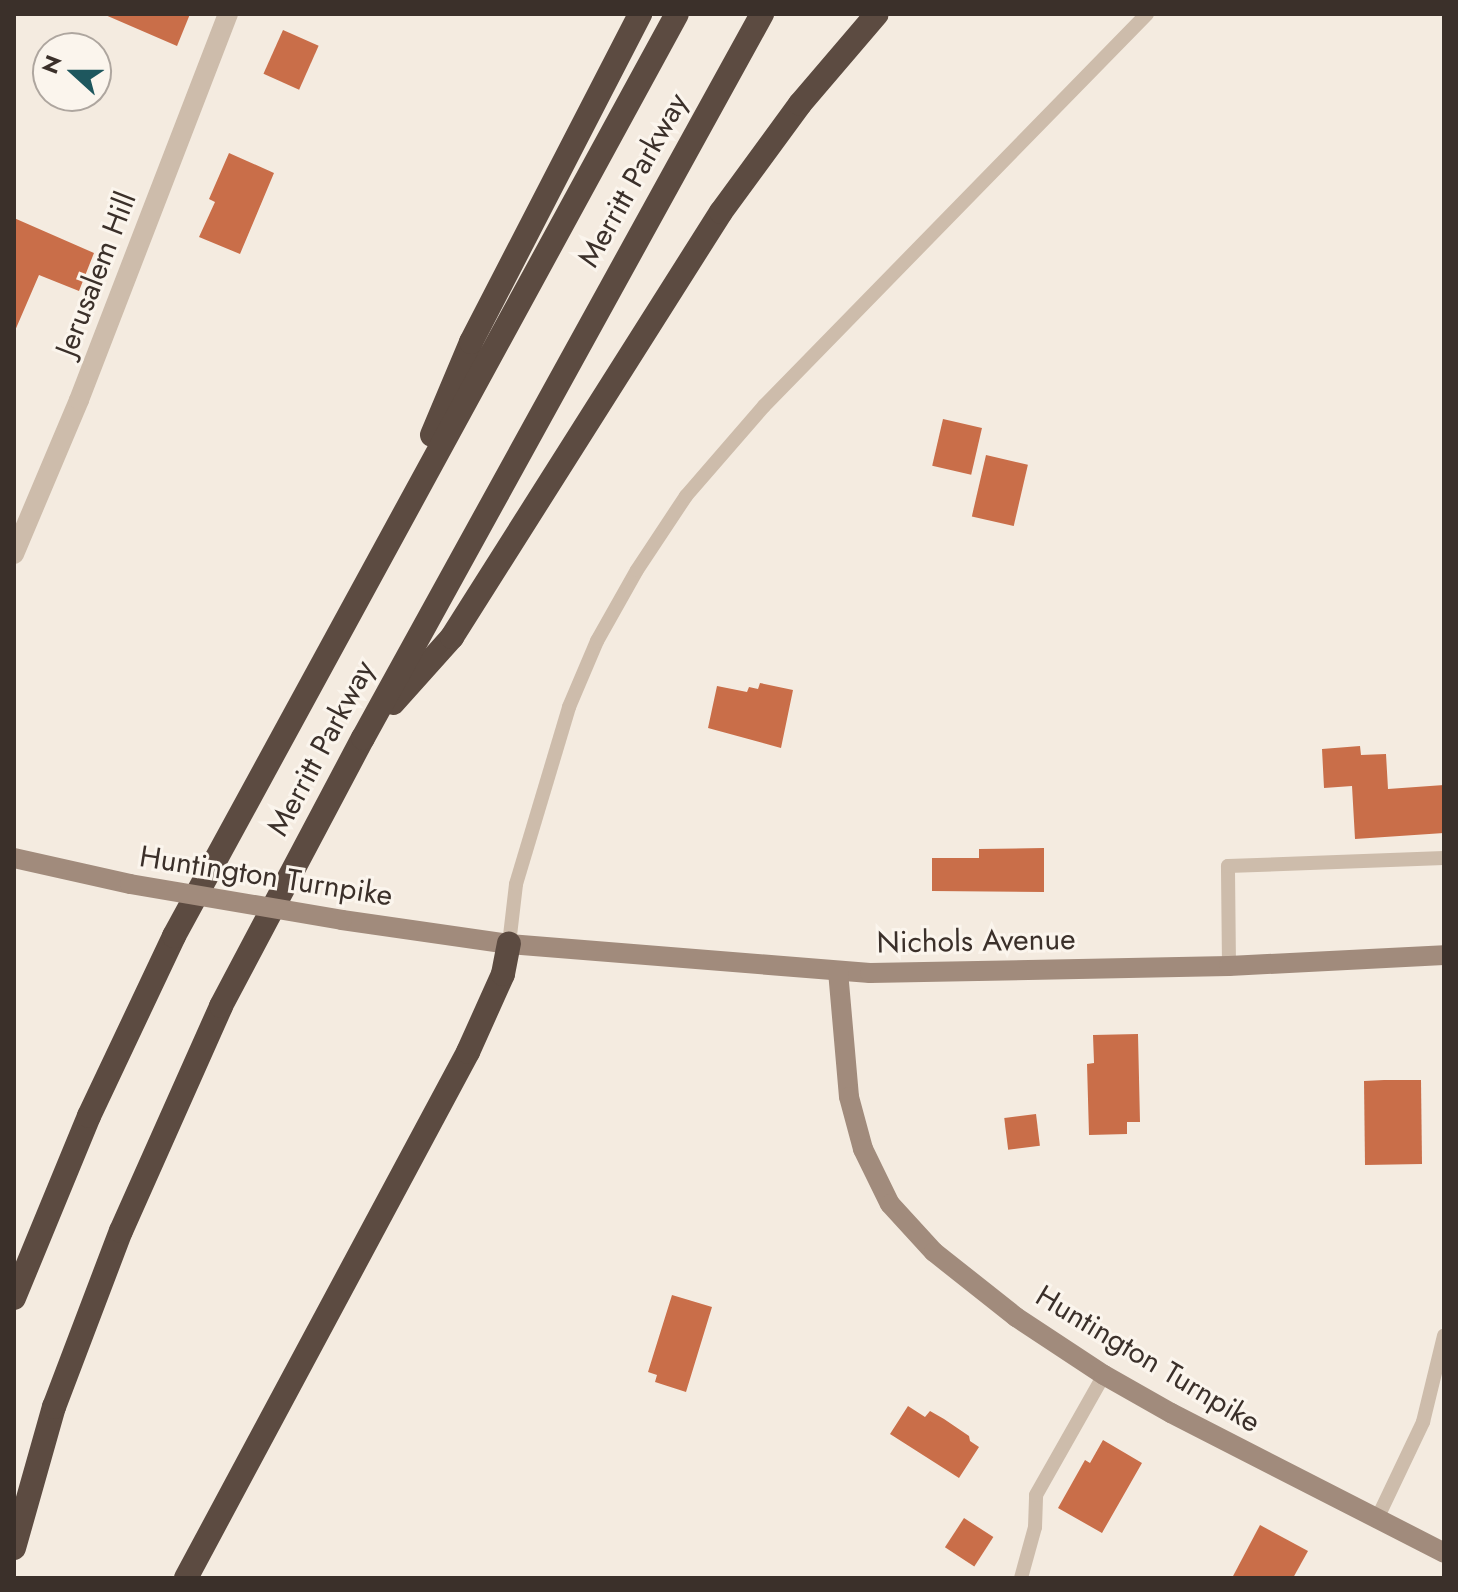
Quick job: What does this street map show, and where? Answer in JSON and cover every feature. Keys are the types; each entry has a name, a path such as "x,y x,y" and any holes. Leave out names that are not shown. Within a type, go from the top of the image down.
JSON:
{"highway":[{"path":"375,567 471,342 640,14"},
{"name":"Merritt Parkway","path":"14,1298 89,1116 174,936 677,14"},
{"name":"Merritt Parkway","path":"14,1548 54,1407 121,1231 221,1006 363,738 762,14"},
{"path":"363,738 452,637 721,212 800,104 877,14"},
{"path":"186,1578 468,1052 503,974 509,944"}],"main road":[{"name":"Huntington Turnpike","path":"14,858 130,884 342,920 509,944"},
{"name":"Nichols Avenue","path":"509,944 838,971 984,973 1229,966 1444,955"},
{"name":"Huntington Turnpike","path":"838,971 849,1097 863,1149 890,1204 934,1252 1016,1317 1104,1375 1376,1521 1444,1553"}],"street":[{"name":"Jerusalem Hill","path":"14,554 79,400 228,14"}],"lane":[{"path":"509,944 516,884 569,707 597,641 637,570 686,496 764,406 1147,14"},
{"path":"1229,966 1228,866 1444,858"},
{"path":"1376,1521 1423,1422 1444,1336"},
{"path":"1021,1578 1035,1527 1036,1495 1104,1375"}],"building":[{"path":"103,14 190,14 177,46"},
{"path":"283,30 319,46 299,90 263,74"},
{"path":"229,153 274,173 240,254 199,237 215,202 209,199"},
{"path":"14,218 94,253 79,291 39,275 14,333"},
{"path":"943,419 982,428 971,475 932,466"},
{"path":"986,455 1028,465 1014,526 972,516"},
{"path":"760,683 793,690 781,748 708,728 717,686 747,692 749,687 758,689"},
{"path":"1360,746 1361,755 1386,754 1388,789 1444,785 1444,833 1355,839 1352,786 1324,788 1322,749"},
{"path":"1044,848 1044,892 932,891 932,858 979,858 979,849"},
{"path":"1138,1034 1140,1122 1127,1122 1127,1134 1089,1135 1087,1064 1094,1063 1093,1035"},
{"path":"1421,1080 1422,1164 1365,1165 1364,1081"},
{"path":"1036,1114 1040,1146 1008,1150 1004,1118"},
{"path":"672,1295 712,1307 686,1392 655,1382 657,1375 648,1372"},
{"path":"908,1406 925,1417 930,1411 944,1419 979,1447 959,1478 890,1434"},
{"path":"1103,1440 1142,1463 1102,1533 1058,1508 1085,1460 1090,1463"},
{"path":"964,1518 993,1537 974,1566 945,1547"},
{"path":"1260,1525 1308,1551 1293,1578 1232,1578"}]}
